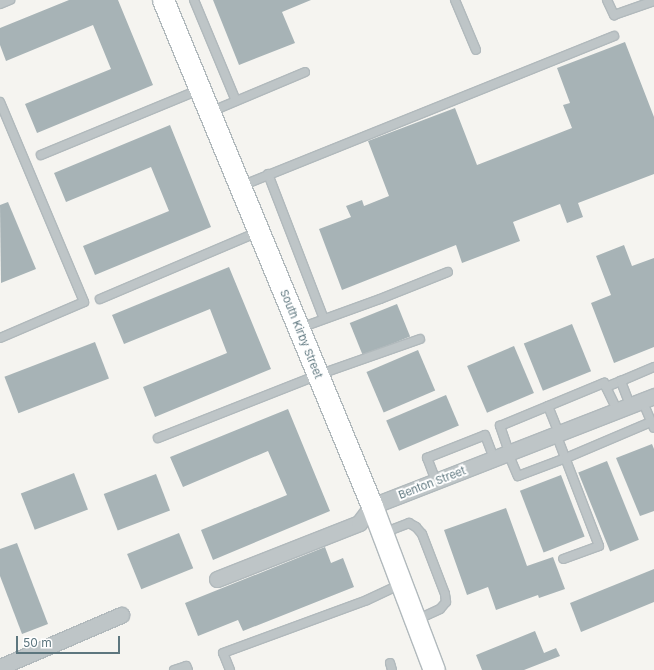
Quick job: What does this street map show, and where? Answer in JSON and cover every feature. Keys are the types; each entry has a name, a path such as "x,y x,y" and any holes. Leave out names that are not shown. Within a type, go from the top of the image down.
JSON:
{"street":[{"name":"South Kirby Street","path":"163,0 300,328 383,533 434,670"},
{"name":"Benton Street","path":"372,506 636,403"},
{"path":"216,579 359,523 372,506"},
{"path":"0,667 122,615"}],"lane":[{"path":"0,4 10,0"},
{"path":"194,0 236,101"},
{"path":"455,0 476,50"},
{"path":"607,0 614,15 654,1"},
{"path":"240,186 614,36"},
{"path":"209,112 305,72"},
{"path":"41,155 200,89"},
{"path":"0,102 84,302 0,338"},
{"path":"268,174 324,319"},
{"path":"100,299 259,231"},
{"path":"300,328 448,272"},
{"path":"158,438 318,375 420,339"},
{"path":"606,387 654,367"},
{"path":"436,481 427,458 485,435 504,454 518,476 653,425 621,381"},
{"path":"504,454 500,426 604,383 606,387 636,403"},
{"path":"548,406 599,546 563,559"},
{"path":"383,533 409,523 416,527 422,534 442,586 446,602 440,609 415,620"},
{"path":"230,670 223,653 367,600 402,584"},
{"path":"174,670 186,666 188,670"}],"building":[{"path":"69,0 118,0 153,85 37,133 25,104 111,69 93,25 6,61 0,45 0,28"},
{"path":"213,0 311,0 282,12 295,43 239,65"},
{"path":"625,42 654,117 654,174 578,203 583,217 567,223 560,204 513,222 520,241 462,263 456,245 342,290 319,229 351,217 346,206 362,200 364,206 389,196 368,141 455,108 477,165 572,128 563,105 570,103 557,68"},
{"path":"170,125 211,227 95,275 83,246 169,211 151,167 66,202 54,173"},
{"path":"8,202 36,269 1,283 0,205"},
{"path":"624,245 632,266 654,258 654,347 614,363 591,303 611,295 596,256"},
{"path":"229,267 271,369 155,417 143,387 227,353 210,309 124,344 112,315"},
{"path":"397,304 410,336 363,356 350,323"},
{"path":"572,324 591,371 543,391 524,343"},
{"path":"95,342 109,378 18,413 4,377"},
{"path":"514,346 534,393 487,413 467,366"},
{"path":"418,350 435,391 384,412 366,372"},
{"path":"446,395 459,425 399,451 386,420"},
{"path":"288,409 330,511 213,560 201,530 287,495 268,451 183,487 170,457"},
{"path":"652,444 654,449 654,511 640,516 616,458"},
{"path":"607,461 639,540 610,551 578,473"},
{"path":"74,473 88,509 35,530 21,493"},
{"path":"156,474 170,510 118,530 104,494"},
{"path":"561,475 585,537 544,552 520,491"},
{"path":"506,508 527,566 553,557 565,589 539,598 538,595 496,610 488,587 467,595 444,530"},
{"path":"179,533 193,568 141,589 127,554"},
{"path":"17,543 48,624 22,634 0,576 0,549"},
{"path":"325,547 331,563 343,558 354,587 243,631 238,620 198,636 185,603"},
{"path":"654,569 654,602 581,632 570,603"},
{"path":"535,631 544,653 556,648 560,656 524,670 482,670 476,655"}]}
